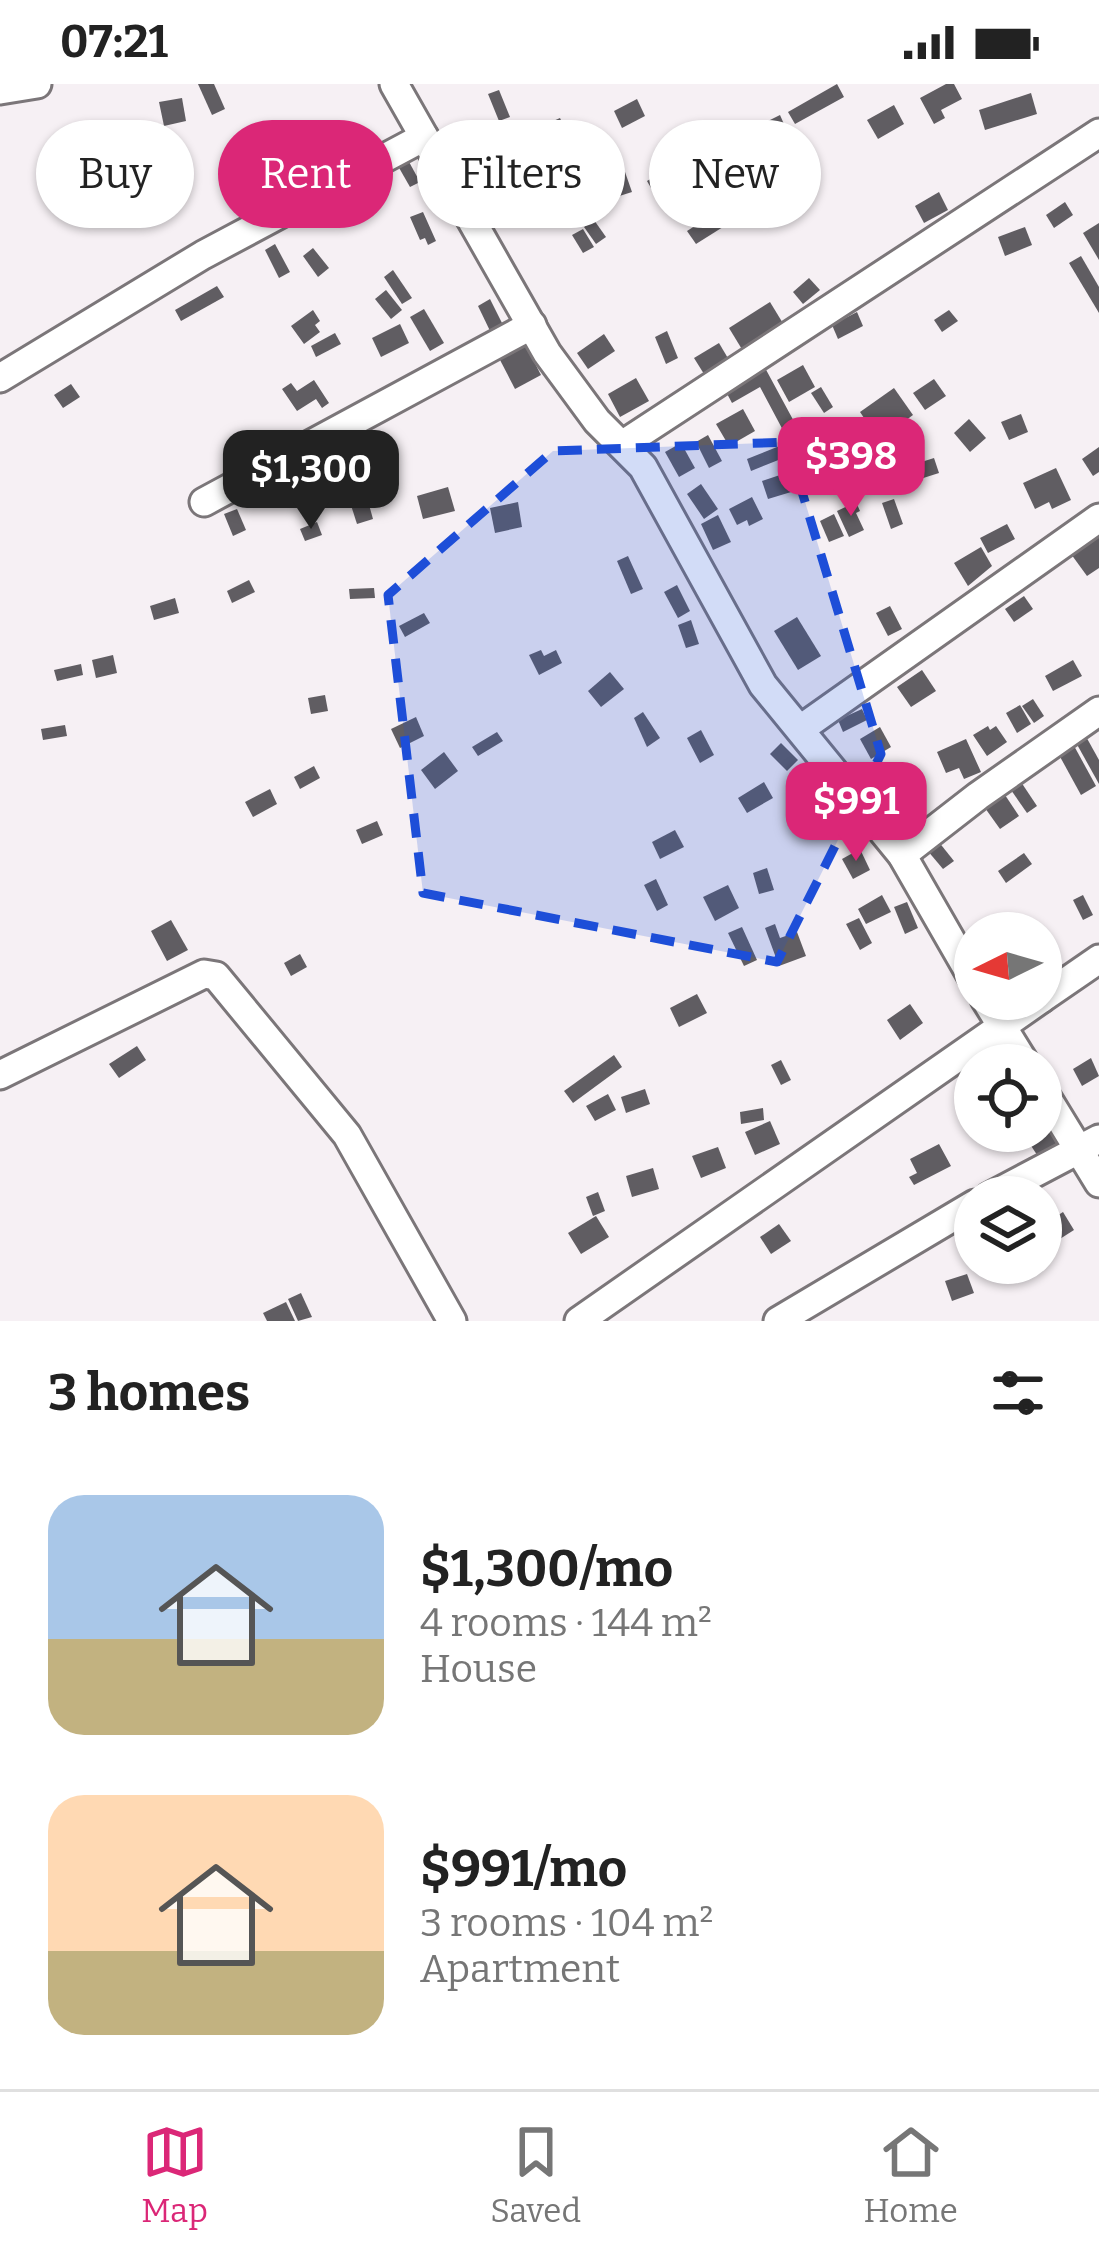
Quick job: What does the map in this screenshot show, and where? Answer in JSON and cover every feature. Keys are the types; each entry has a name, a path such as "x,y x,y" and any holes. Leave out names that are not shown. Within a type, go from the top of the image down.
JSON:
{"street":[{"path":"0,90 37,84"},
{"path":"394,84 417,125"},
{"path":"622,445 1099,133"},
{"path":"0,378 203,255 417,141"},
{"path":"476,228 532,326 596,421 643,467 763,686 902,855 954,945"},
{"path":"204,502 532,326"},
{"path":"802,728 1099,518"},
{"path":"902,855 1099,711"},
{"path":"1062,984 1099,958"},
{"path":"0,1075 204,974 216,976 346,1135 452,1321"},
{"path":"996,1020 1012,1044"},
{"path":"579,1321 1010,1020"},
{"path":"1062,1113 1089,1145 1099,1184"},
{"path":"1029,1176 1089,1145"},
{"path":"778,1321 954,1216"}],"highlighted area":[{"path":"787,442 881,754 777,962 423,893 388,595 553,451"}],"building":[{"path":"198,84 214,84 225,109 212,115"},
{"path":"837,84 844,97 802,120 793,120 788,112"},
{"path":"954,84 962,99 941,110 945,118 934,124 920,98"},
{"path":"499,90 510,117 499,120 488,94"},
{"path":"1031,93 1037,114 985,130 979,110"},
{"path":"182,98 186,120 163,120 159,102"},
{"path":"637,99 645,116 625,126 625,120 618,120 614,111"},
{"path":"894,105 904,124 878,139 867,120"},
{"path":"408,160 417,184 410,187 398,166"},
{"path":"939,192 948,210 924,223 915,206"},
{"path":"1065,202 1073,215 1054,228 1046,215"},
{"path":"417,214 417,228 430,228 436,241 428,245 425,238 420,240 410,217"},
{"path":"1099,223 1099,260 1083,233"},
{"path":"1025,227 1032,245 1005,256 998,237"},
{"path":"585,228 600,228 606,237 596,244"},
{"path":"692,228 721,228 696,244 687,231"},
{"path":"583,229 594,247 583,253 572,235"},
{"path":"275,244 290,272 279,278 265,250"},
{"path":"313,248 329,268 318,277 303,256"},
{"path":"1081,256 1099,287 1099,313 1069,263"},
{"path":"393,270 412,298 402,304 384,277"},
{"path":"809,278 820,290 803,304 793,292"},
{"path":"217,286 224,297 181,321 175,310"},
{"path":"386,290 402,310 391,319 375,299"},
{"path":"490,299 505,329 492,335 478,306"},
{"path":"770,302 784,325 743,351 729,328"},
{"path":"424,309 444,343 430,351 410,317"},
{"path":"313,310 320,332 304,344 291,326"},
{"path":"949,310 958,321 942,332 934,320"},
{"path":"857,312 863,326 838,339 832,325"},
{"path":"400,324 409,343 381,357 372,338"},
{"path":"667,331 678,358 666,364 655,337"},
{"path":"335,333 341,344 316,357 311,346"},
{"path":"604,334 615,351 588,369 577,353"},
{"path":"719,343 729,360 704,374 694,358"},
{"path":"525,344 541,375 515,389 499,358"},
{"path":"803,365 815,387 789,402 777,380"},
{"path":"764,366 797,427 785,434 760,387 732,403 724,388"},
{"path":"636,378 649,401 620,417 608,394"},
{"path":"934,379 946,396 925,410 913,393"},
{"path":"314,380 329,403 322,408 316,399 297,411 282,389 291,383 297,391"},
{"path":"71,384 80,397 63,408 54,395"},
{"path":"821,387 833,407 824,413 811,393"},
{"path":"894,388 913,415 879,440 860,412"},
{"path":"743,409 755,431 729,446 716,424"},
{"path":"1021,414 1028,432 1009,440 1001,422"},
{"path":"969,419 986,438 970,452 954,433"},
{"path":"853,426 865,457 853,462 848,447 836,452 830,435"},
{"path":"708,435 722,461 709,468 696,442"},
{"path":"681,443 695,468 679,477 665,452"},
{"path":"787,443 791,455 751,471 747,459"},
{"path":"1099,447 1099,472 1093,476 1082,459"},
{"path":"340,454 344,475 322,480 318,458"},
{"path":"934,458 939,473 917,480 912,465"},
{"path":"1056,468 1071,500 1052,509 1049,502 1035,509 1023,483"},
{"path":"795,470 801,489 768,499 762,481"},
{"path":"701,484 718,509 704,519 687,494"},
{"path":"448,487 455,511 423,519 417,496"},
{"path":"366,494 373,519 357,524 349,499"},
{"path":"752,497 763,519 749,526 747,520 737,525 729,509"},
{"path":"894,499 903,524 891,529 882,503"},
{"path":"518,502 522,527 495,533 490,508"},
{"path":"856,502 864,530 849,537 837,511"},
{"path":"237,509 246,530 233,536 224,514"},
{"path":"834,514 844,536 829,542 820,521"},
{"path":"718,515 731,542 713,550 701,524"},
{"path":"317,522 322,535 305,541 300,529"},
{"path":"1007,524 1015,539 988,553 980,538"},
{"path":"1099,535 1099,568 1087,576 1071,554"},
{"path":"981,547 992,566 968,586 954,563"},
{"path":"628,556 643,589 631,594 617,561"},
{"path":"249,580 255,592 232,603 227,591"},
{"path":"677,585 690,611 678,618 664,592"},
{"path":"374,588 375,598 350,599 349,589"},
{"path":"1024,596 1033,609 1014,622 1005,609"},
{"path":"175,598 179,613 154,620 150,606"},
{"path":"890,606 902,629 888,636 876,613"},
{"path":"424,613 430,623 405,637 399,626"},
{"path":"797,617 821,656 798,670 774,631"},
{"path":"691,620 699,644 686,648 678,625"},
{"path":"541,650 544,656 556,650 562,663 539,675 529,655"},
{"path":"113,655 117,673 96,678 92,660"},
{"path":"1073,660 1082,676 1053,691 1045,676"},
{"path":"81,664 83,675 57,681 54,670"},
{"path":"922,670 936,691 911,707 897,687"},
{"path":"610,672 624,689 601,707 588,691"},
{"path":"325,695 328,711 311,714 308,698"},
{"path":"1033,699 1044,716 1034,723 1022,706"},
{"path":"1020,705 1031,724 1017,733 1006,713"},
{"path":"862,709 867,720 843,732 838,720"},
{"path":"643,712 660,738 647,747 634,718"},
{"path":"416,717 424,736 400,748 391,729"},
{"path":"65,725 67,736 43,740 41,729"},
{"path":"988,726 990,730 996,726 1007,742 987,756 973,735"},
{"path":"880,727 891,747 871,759 860,739"},
{"path":"701,730 714,755 700,763 687,738"},
{"path":"497,732 503,741 478,756 472,747"},
{"path":"1084,733 1099,760 1099,784 1074,739"},
{"path":"966,739 981,772 964,779 959,768 946,773 937,752"},
{"path":"781,743 798,760 787,771 770,754"},
{"path":"1073,744 1096,786 1081,795 1058,753"},
{"path":"444,752 458,771 435,789 421,770"},
{"path":"314,766 320,778 300,789 294,777"},
{"path":"884,767 893,782 875,792 867,777"},
{"path":"764,782 773,798 747,813 738,798"},
{"path":"1021,782 1037,806 1027,813 1011,790"},
{"path":"902,783 909,793 915,790 924,805 905,816 890,791"},
{"path":"270,789 277,804 253,817 245,802"},
{"path":"1005,795 1019,816 1000,829 985,808"},
{"path":"377,821 383,835 362,844 356,830"},
{"path":"675,830 684,847 660,859 652,842"},
{"path":"938,841 954,861 943,869 927,850"},
{"path":"860,849 870,870 853,879 842,859"},
{"path":"1024,853 1032,864 1006,883 998,871"},
{"path":"767,868 774,890 759,894 753,873"},
{"path":"656,879 668,905 657,911 644,885"},
{"path":"728,885 739,908 715,921 703,897"},
{"path":"882,895 891,912 866,924 858,909"},
{"path":"1083,895 1093,915 1083,920 1073,900"},
{"path":"907,902 918,928 905,934 894,907"},
{"path":"859,918 872,943 860,950 846,924"},
{"path":"171,920 188,950 167,961 151,931"},
{"path":"775,924 780,938 797,932 806,956 779,966 765,928"},
{"path":"742,927 757,960 744,966 728,933"},
{"path":"300,954 307,967 291,976 284,963"},
{"path":"697,994 707,1013 679,1027 670,1008"},
{"path":"910,1004 923,1023 900,1040 887,1020"},
{"path":"137,1046 146,1060 119,1078 109,1064"},
{"path":"614,1055 622,1067 573,1103 564,1091"},
{"path":"1091,1058 1099,1076 1082,1086 1073,1069"},
{"path":"781,1060 791,1080 781,1085 771,1065"},
{"path":"645,1089 650,1104 626,1113 621,1097"},
{"path":"608,1094 616,1110 595,1121 586,1106"},
{"path":"763,1108 764,1120 741,1124 740,1112"},
{"path":"770,1121 780,1144 755,1155 745,1132"},
{"path":"939,1144 951,1166 914,1185 909,1177 917,1173 910,1159"},
{"path":"718,1147 726,1168 701,1178 692,1156"},
{"path":"653,1168 659,1189 632,1197 626,1176"},
{"path":"598,1192 605,1211 593,1216 586,1197"},
{"path":"1062,1213 1074,1230 1062,1238"},
{"path":"596,1216 609,1237 581,1254 568,1233"},
{"path":"779,1224 791,1241 771,1254 760,1237"},
{"path":"954,1278 954,1284 971,1284 974,1293 952,1301 945,1281"},
{"path":"301,1293 312,1317 298,1321 288,1299"},
{"path":"286,1302 295,1321 267,1321 263,1313"}]}
